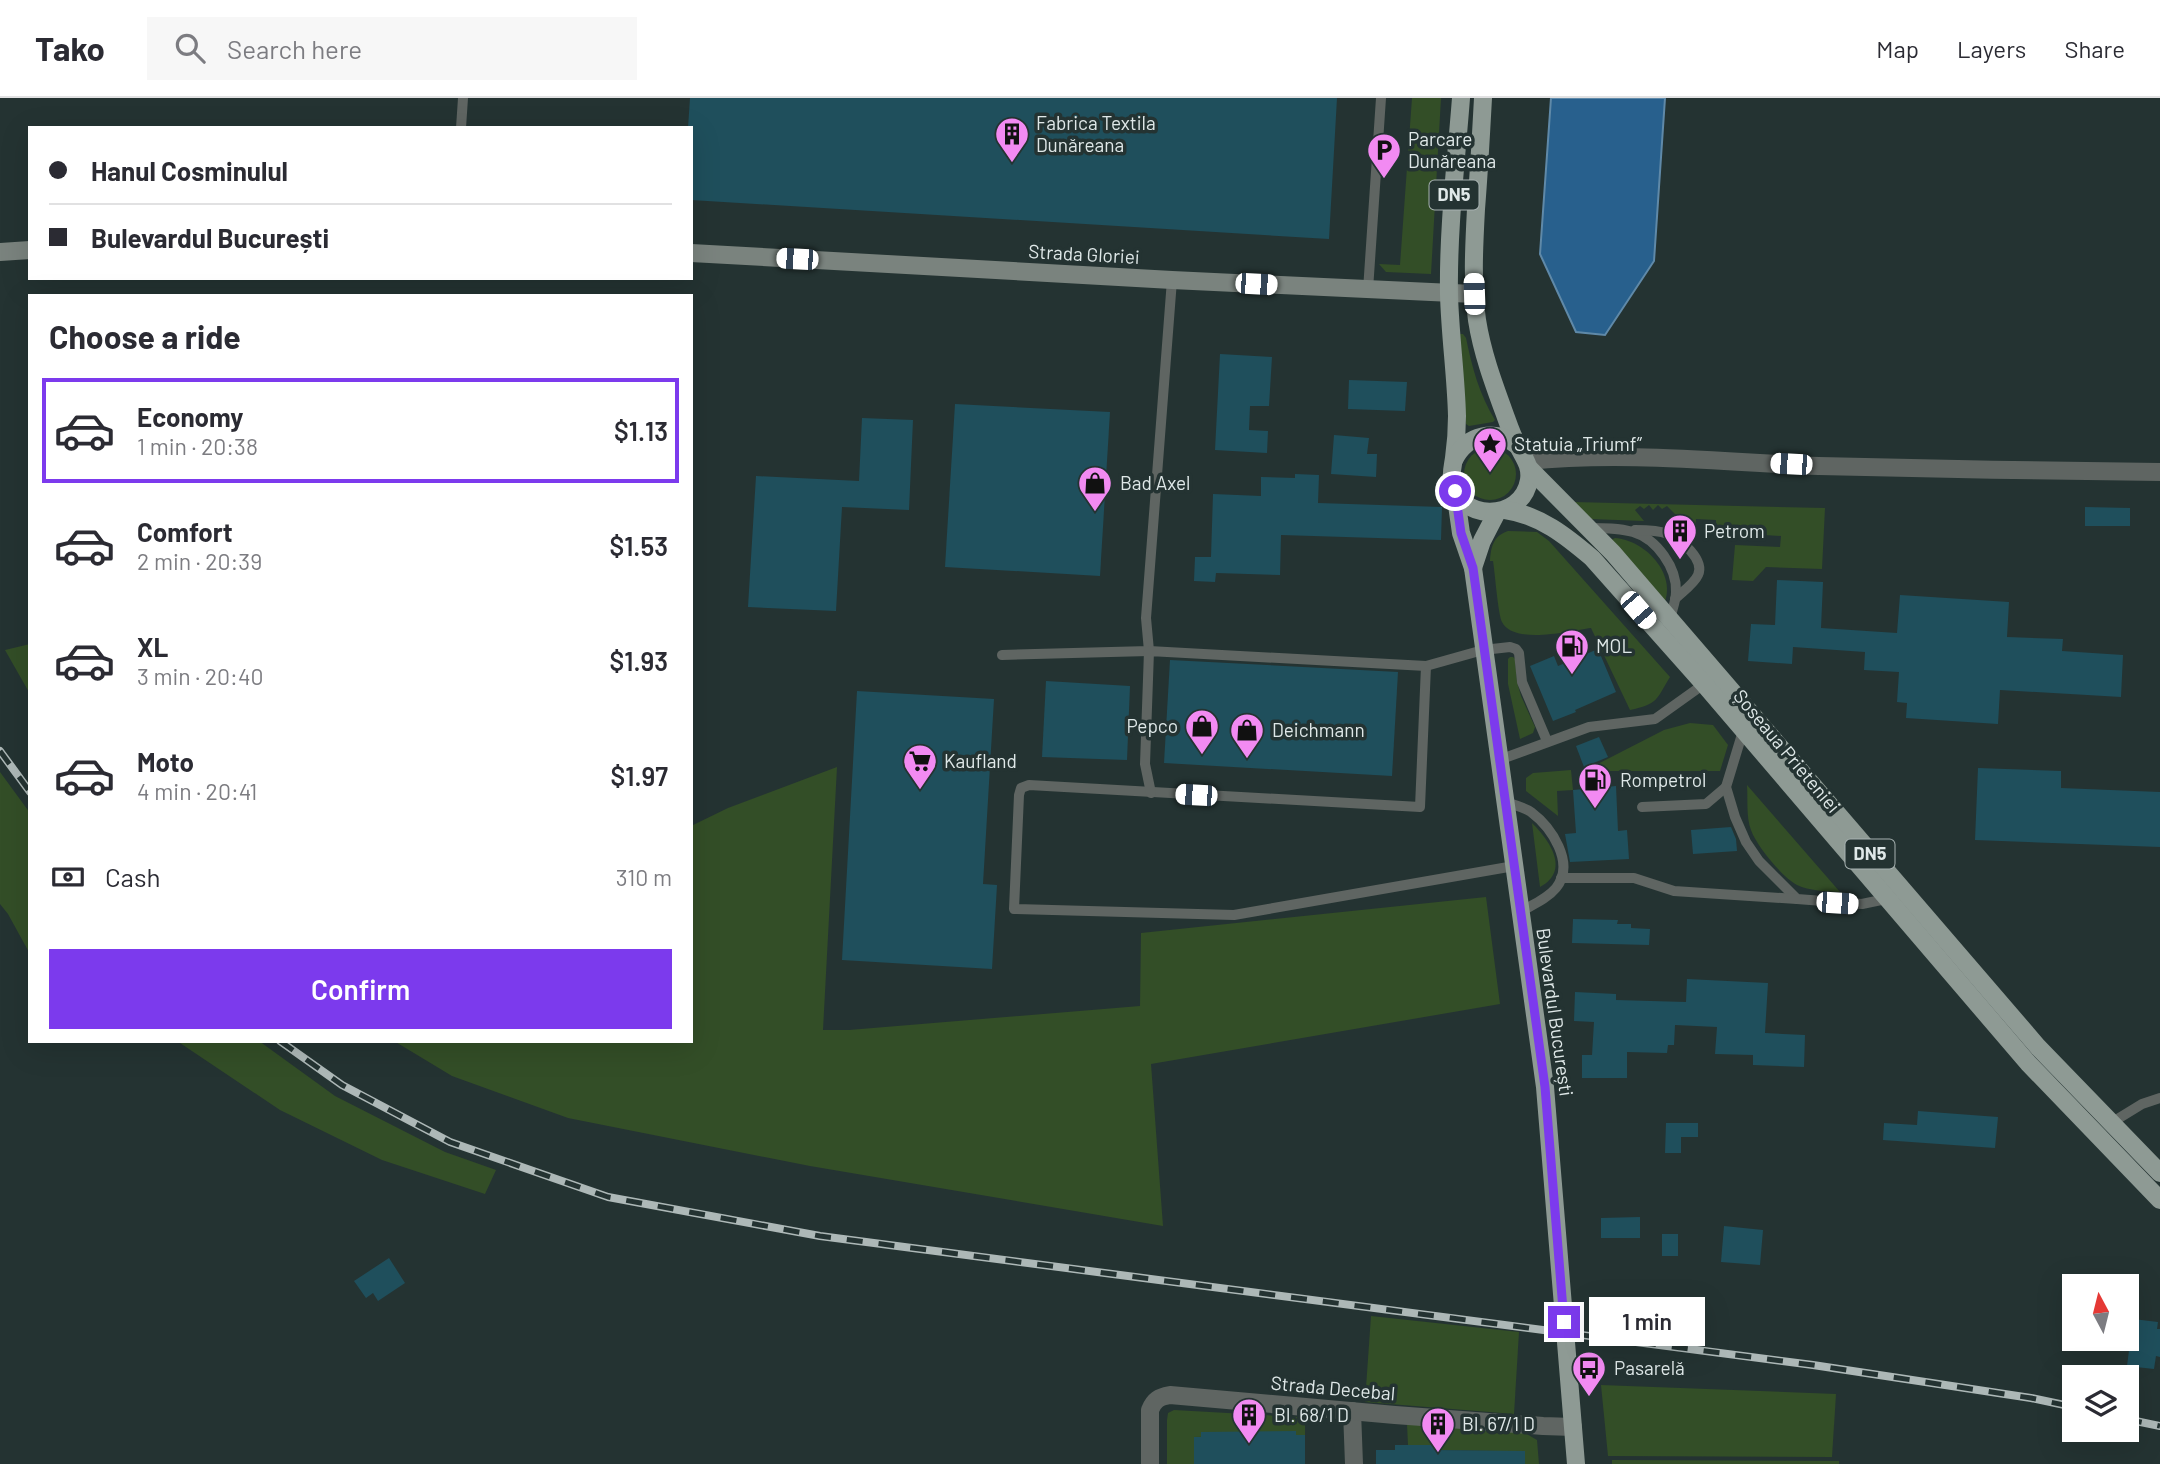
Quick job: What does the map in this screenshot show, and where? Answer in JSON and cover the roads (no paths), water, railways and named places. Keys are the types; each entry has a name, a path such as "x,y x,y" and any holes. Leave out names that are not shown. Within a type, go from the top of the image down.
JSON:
{"main road":[{"name":"DN5","path":"1455,491 1451,476 1457,415 1449,293 1461,98"},
{"name":"DN5","path":"1483,98 1474,294 1480,338 1489,372 1524,458"},
{"path":"0,252 28,250"},
{"name":"Strada Gloriei","path":"693,253 1474,294"},
{"path":"1453,461 1464,445 1481,436 1501,436 1524,458 1529,477 1524,493 1513,506 1501,511 1489,513 1472,509 1455,491"},
{"name":"Șoseaua Prieteniei","path":"1524,458 1670,619 2029,1037 2160,1173"},
{"name":"Bulevardul București","path":"1455,491 1461,533 1473,568 1545,1087 1576,1464"},
{"path":"1473,568 1482,541 1501,511"},
{"name":"Șoseaua Prieteniei","path":"1501,511 1522,512 1539,519 1572,540 1592,558 1704,684 2028,1063 2160,1200"}],"street":[{"path":"1524,458 1681,459 1818,466 2160,472"},
{"name":"Strada Decebal","path":"1150,1464 1150,1410 1159,1397 1170,1395 1573,1427"},
{"path":"1352,1411 1354,1464"}],"lane":[{"path":"461,126 463,98"},
{"path":"1368,290 1381,98"},
{"path":"1151,793 1145,764 1149,650 1146,618 1172,280"},
{"path":"1589,528 1667,533 1681,542 1697,561 1700,571 1675,599"},
{"path":"1622,529 1641,535 1664,557 1674,573 1675,599 1670,619"},
{"path":"1002,655 1149,650 1426,666 1483,650 1510,647 1519,653 1522,682 1547,741"},
{"path":"1426,666 1420,807 1029,785 1021,788 1019,795 1014,909 1234,915 1514,866"},
{"path":"1499,760 1589,727 1655,719 1704,684"},
{"path":"1642,807 1706,804 1726,787 1743,731"},
{"path":"1726,787 1746,842 1759,861 1797,899"},
{"path":"1505,802 1529,810 1551,830 1560,852 1562,878 1558,886 1547,897 1520,912"},
{"path":"1562,878 1634,878 1674,891 1862,904 1886,900"},
{"path":"2111,1123 2142,1104 2160,1098"}],"water":[{"path":"1551,98 1665,98 1654,261 1605,335 1576,332 1540,254"}],"railway":[{"path":"0,751 28,789"},
{"path":"283,1043 342,1085 450,1142 608,1197 820,1236 1813,1365 2062,1404"},
{"path":"2139,1422 2160,1426"}],"place":[{"name":"Fabrica Textila Dunăreana","path":"1012,164"},
{"name":"Parcare Dunăreana","path":"1384,180"},
{"name":"Statuia „Triumf”","path":"1490,474"},
{"name":"Bad Axel","path":"1095,513"},
{"name":"Petrom","path":"1680,561"},
{"name":"MOL","path":"1572,676"},
{"name":"Pepco","path":"1202,756"},
{"name":"Deichmann","path":"1247,760"},
{"name":"Kaufland","path":"920,791"},
{"name":"Rompetrol","path":"1595,810"},
{"name":"Pasarelă","path":"1589,1398"},
{"name":"Bl. 68/1 D","path":"1249,1445"},
{"name":"Bl. 67/1 D","path":"1438,1454"}]}
